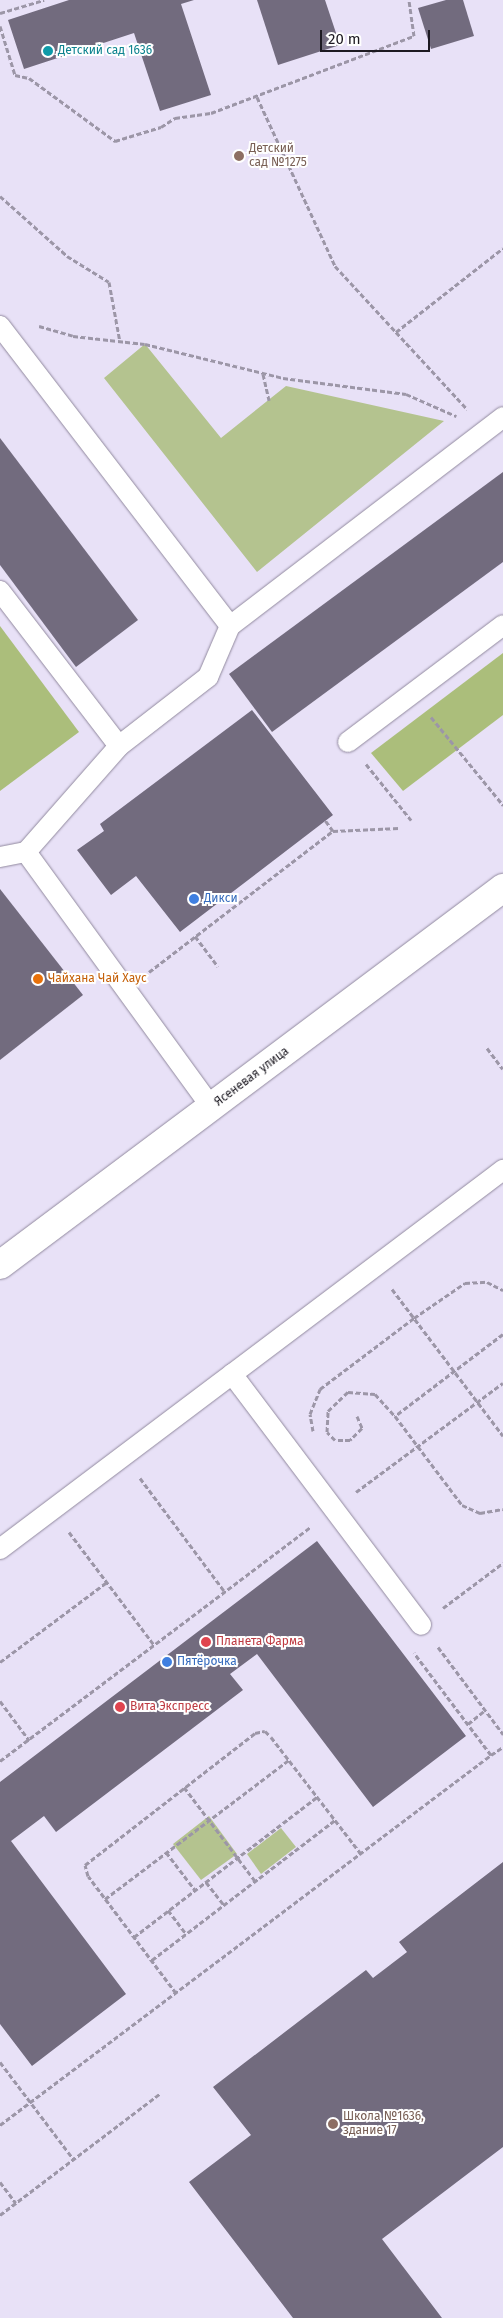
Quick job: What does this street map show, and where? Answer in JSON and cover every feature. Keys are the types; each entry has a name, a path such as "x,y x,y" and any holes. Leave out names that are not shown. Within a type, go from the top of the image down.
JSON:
{"main road":[{"name":"Ясеневая улица","path":"3,1257 211,1107 503,888"}],"lane":[{"path":"0,326 230,626"},
{"path":"0,857 26,852 119,746 208,677 230,626 503,417"},
{"path":"0,591 119,746"},
{"path":"348,742 503,625"},
{"path":"26,852 124,991 211,1107"},
{"path":"0,1549 503,1170"},
{"path":"232,1374 421,1625"}],"path":[{"path":"0,13 44,0"},
{"path":"0,26 16,75 29,78 114,141 161,127 175,118 211,113 414,36 409,0"},
{"path":"256,97 335,266 486,430"},
{"path":"0,196 67,256 109,282 120,342"},
{"path":"396,332 503,248"},
{"path":"28,323 73,336 120,342 263,374 406,394 486,430"},
{"path":"263,374 270,400"},
{"path":"412,694 503,805"},
{"path":"348,742 411,820"},
{"path":"325,820 333,831"},
{"path":"124,991 333,831 399,828"},
{"path":"195,936 218,966"},
{"path":"487,1048 503,1069"},
{"path":"375,1266 503,1436"},
{"path":"317,1439 310,1414 320,1389 414,1318 465,1283 487,1282 503,1290"},
{"path":"395,1416 503,1334"},
{"path":"395,1464 503,1382"},
{"path":"357,1416 362,1428 350,1440 335,1440 327,1432 328,1411 348,1392 375,1394 395,1416 462,1505 480,1513 503,1509"},
{"path":"123,1456 225,1592"},
{"path":"351,1484 357,1492"},
{"path":"52,1510 154,1645"},
{"path":"0,1761 316,1523"},
{"path":"503,1563 421,1625 503,1734"},
{"path":"0,1662 107,1582"},
{"path":"409,1646 491,1756"},
{"path":"0,1701 29,1740"},
{"path":"468,1724 486,1710"},
{"path":"176,1993 85,1870 86,1860 184,1786 260,1731 272,1737 361,1854"},
{"path":"0,2126 503,1746"},
{"path":"105,1899 288,1760"},
{"path":"184,1786 255,1881"},
{"path":"134,1937 317,1797"},
{"path":"152,1960 335,1820"},
{"path":"166,1852 195,1890"},
{"path":"206,1882 224,1905"},
{"path":"168,1910 186,1934"},
{"path":"0,2062 74,2160"},
{"path":"0,2215 161,2094"},
{"path":"0,2182 16,2203"}],"green space":[{"path":"145,344 221,438 286,386 444,421 257,572 104,378"},
{"path":"0,626 79,732 0,791"},
{"path":"503,653 503,715 403,791 371,753"},
{"path":"209,1816 237,1854 201,1880 173,1844"},
{"path":"281,1828 296,1847 261,1874 247,1854"}],"building":[{"name":"Детский сад 1636","path":"69,0 194,0 181,4 211,95 160,111 134,33 24,69 8,20"},
{"path":"257,0 325,0 340,45 278,65"},
{"path":"446,0 463,0 474,36 431,49 418,8"},
{"path":"0,438 138,620 76,667 0,565"},
{"path":"503,472 503,562 272,732 229,674"},
{"path":"252,710 333,815 180,932 136,876 111,895 77,850 104,831 100,824"},
{"path":"0,889 83,995 0,1060"},
{"path":"317,1541 466,1736 373,1807 257,1654 230,1674 243,1690 56,1832 44,1816 11,1841 126,1994 32,2066 0,2024 0,1782"},
{"name":"Школа №1636, здание 17","path":"503,1862 503,2147 382,2239 442,2318 293,2318 189,2182 251,2135 213,2087 366,1970 373,1978 407,1952 399,1942"}],"place":[{"name":"Детский сад 1636","path":"48,51"},
{"name":"Детский сад №1275","path":"239,156"},
{"name":"Дикси","path":"194,899"},
{"name":"Чайхана Чай Хаус","path":"38,979"},
{"name":"Планета Фарма","path":"206,1642"},
{"name":"Пятёрочка","path":"167,1662"},
{"name":"Вита Экспресс","path":"120,1707"},
{"name":"Школа №1636, здание 17","path":"333,2124"}]}
